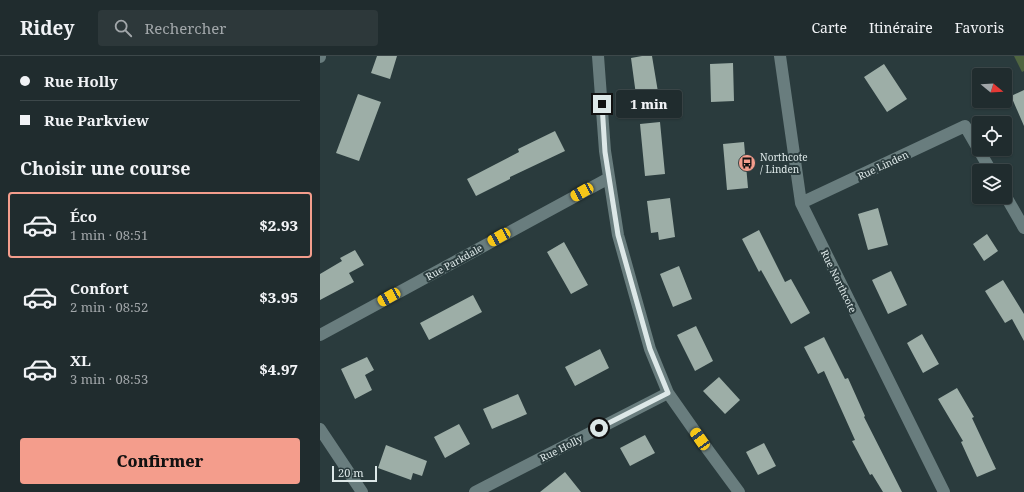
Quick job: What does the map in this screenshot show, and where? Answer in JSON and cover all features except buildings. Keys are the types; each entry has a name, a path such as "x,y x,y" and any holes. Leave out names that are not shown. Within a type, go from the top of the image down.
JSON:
{"street":[{"path":"598,56 605,152 618,235 650,349 668,393 739,492"},
{"name":"Rue Northcote","path":"780,56 801,203 944,492"},
{"name":"Rue Linden","path":"801,203 965,126 987,164"},
{"name":"Rue Parkdale","path":"320,335 609,178"},
{"path":"1010,204 1024,228"},
{"name":"Rue Holly","path":"475,492 668,393"},
{"path":"320,429 362,492"}],"green space":[{"path":"1014,56 1024,56 1024,71 1022,72"}],"place":[{"name":"Northcote / Linden","path":"747,163"}],"route":[{"path":"599,428 668,393 650,349 618,235 605,152 602,104"}]}
